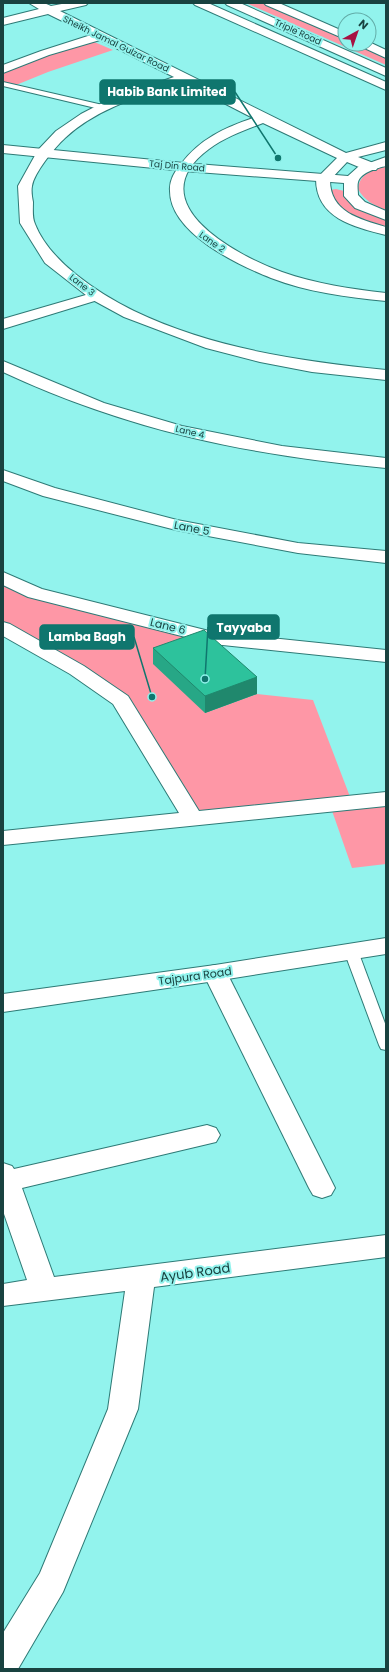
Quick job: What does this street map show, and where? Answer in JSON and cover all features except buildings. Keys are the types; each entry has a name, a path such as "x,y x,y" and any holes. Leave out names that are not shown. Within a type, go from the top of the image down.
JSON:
{"street":[{"name":"Sheikh Jamal Gulzar Road","path":"35,3 48,11 264,118 345,157 371,167"},
{"path":"3,22 27,14 82,3"},
{"path":"199,3 386,86"},
{"name":"Triple Road","path":"231,3 386,72"},
{"path":"270,3 337,32"},
{"path":"3,69 45,53 101,36"},
{"name":"Lane 3","path":"184,78 148,89 85,117 61,134 43,153 25,186 27,223 50,260 96,296 129,314 168,330 260,357 312,367 386,375"},
{"name":"Lane 2","path":"264,118 237,128 214,140 197,152 184,167 176,187 180,209 196,231 225,252 264,270 312,285 386,297"},
{"path":"386,146 345,157 322,179 325,196 338,212 360,224 386,231"},
{"name":"Taj Din Road","path":"3,149 184,167 322,179 352,180"},
{"path":"386,161 356,175 352,180 351,196 360,205 386,216"},
{"path":"3,324 96,296"},
{"name":"Lane 4","path":"3,366 52,389 113,412 182,431 256,447 386,463"},
{"name":"Lane 5","path":"3,475 49,492 176,525 298,548 386,557"},
{"name":"Lane 6","path":"3,578 34,593 213,638 386,656"},
{"path":"3,628 77,670 121,700 193,819"},
{"path":"3,838 386,799"},
{"name":"Tajpura Road","path":"3,1003 216,973 386,946"},
{"path":"216,973 322,1188"},
{"path":"45,1291 4,1178 206,1135"},
{"name":"Ayub Road","path":"3,1296 386,1246"},
{"path":"3,1663 52,1582 123,1409 141,1279"}],"lane":[{"path":"3,84 104,108"},
{"path":"351,951 386,1045"}],"shaded area":[{"path":"246,3 263,3 337,35 337,43"},
{"path":"92,41 113,50 48,72 16,85 3,82 3,72 43,56"},
{"path":"357,52 377,52 386,56 386,65"},
{"path":"386,166 386,210 370,202 358,189 361,179 364,176 372,171"},
{"path":"336,189 344,191 358,209 386,219 386,227 360,220 346,212 339,206 330,190"},
{"path":"3,578 35,593 213,638 205,713 257,694 313,700 352,802 386,799 386,864 352,868 330,805 193,819 121,700 3,627"}],"place":[{"name":"Habib Bank Limited","path":"278,158"},
{"name":"Tayyaba","path":"205,679"},
{"name":"Lamba Bagh","path":"152,697"}]}
